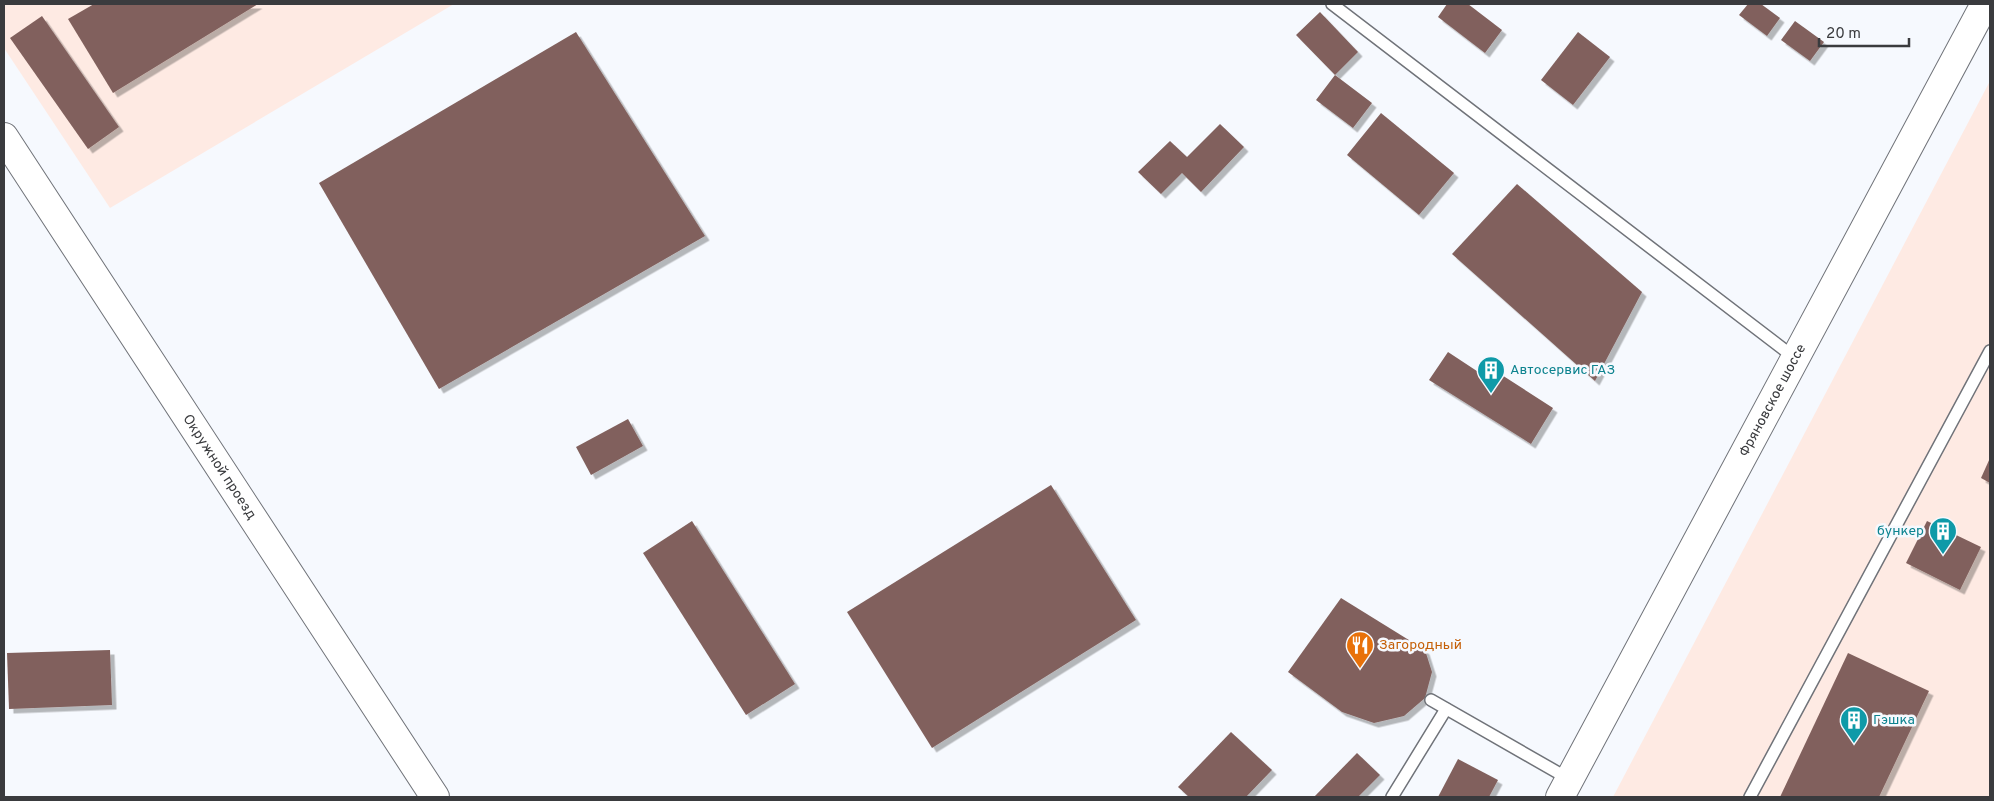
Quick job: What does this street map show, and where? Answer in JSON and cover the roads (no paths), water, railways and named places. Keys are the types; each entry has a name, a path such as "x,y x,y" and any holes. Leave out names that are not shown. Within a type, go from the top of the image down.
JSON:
{"main road":[{"name":"Фряновское шоссе","path":"1564,788 1985,4"},
{"name":"Окружной проезд","path":"4,137 436,797"}],"lane":[{"path":"1332,4 1795,358"},
{"path":"1750,797 1990,351"},
{"path":"1431,700 1564,788"},
{"path":"1392,797 1446,709"}],"place":[{"name":"Автосервис ГАЗ","path":"1491,394"},
{"name":"бункер","path":"1943,555"},
{"name":"Загородный","path":"1360,669"},
{"name":"Гэшка","path":"1854,744"}]}
